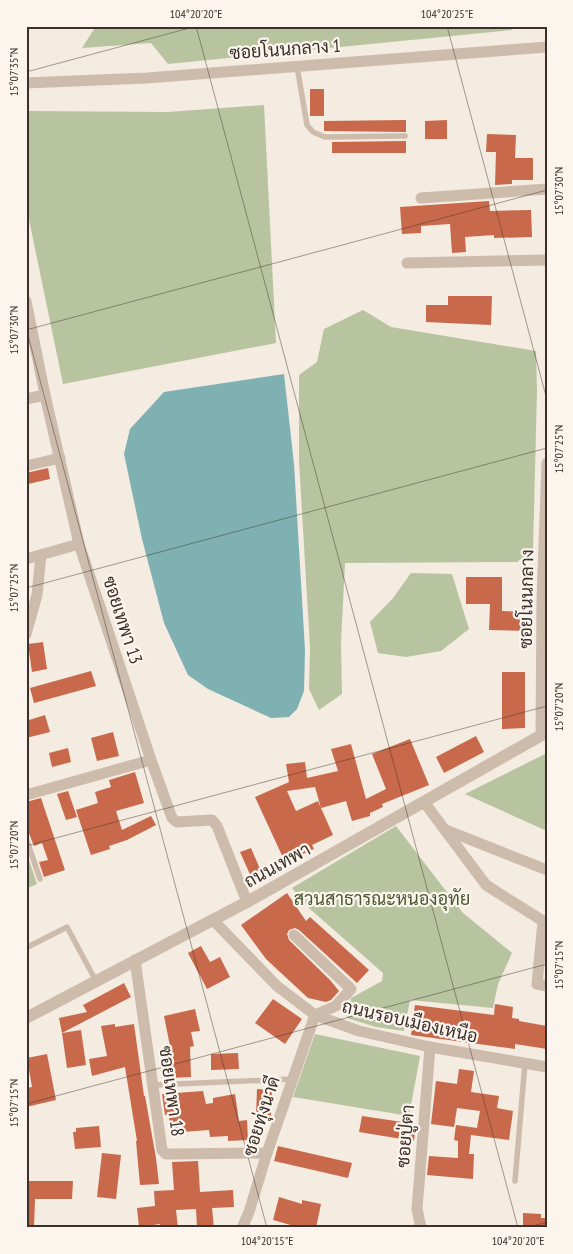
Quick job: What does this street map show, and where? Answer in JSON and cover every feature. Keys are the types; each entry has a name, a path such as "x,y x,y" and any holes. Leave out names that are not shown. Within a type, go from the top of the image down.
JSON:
{"street":[{"name":"ซอยโนนกลาง 1","path":"26,83 147,78 547,47"},
{"path":"421,198 547,189"},
{"path":"407,263 547,260"},
{"name":"ซอยเทพา 13","path":"26,301 79,544 172,818 177,822 212,820 217,826 247,902"},
{"path":"26,399 45,395"},
{"path":"26,466 60,458"},
{"name":"ซอยโนนกลาง","path":"544,734 542,600 547,463"},
{"path":"26,558 79,544"},
{"path":"26,634 37,595 41,555"},
{"name":"ถนนเทพา","path":"26,1018 288,882 390,825 424,802 544,734"},
{"path":"26,795 151,760"},
{"path":"424,802 486,885 545,921 536,984 547,986"},
{"path":"446,830 547,870"},
{"name":"ถนนรอบเมืองเหนือ","path":"213,920 277,986 315,1015 359,1031 430,1047 547,1067"},
{"path":"294,935 351,989 336,1006 315,1015"},
{"name":"ซอยเทพา 18","path":"135,960 162,1150 166,1154 267,1153"},
{"name":"ซอยทุ่งนาดี","path":"242,1228 315,1015"},
{"name":"ซอยปู่ตา","path":"421,1228 416,1209 430,1047"}],"lane":[{"path":"297,66 307,125 313,132 325,137 405,136"},
{"path":"26,838 40,879"},
{"path":"26,948 67,927 96,981"},
{"path":"515,1181 525,1063"},
{"path":"153,1085 292,1079"}],"green space":[{"path":"96,26 511,26 512,30 168,64 151,43 82,48"},
{"path":"264,105 276,343 63,384 26,205 26,111 168,112"},
{"path":"363,310 391,327 536,351 537,391 533,550 517,562 345,563 341,643 342,694 319,710 309,689 310,647 299,461 299,375 317,362 324,329"},
{"path":"411,573 452,574 469,629 441,651 406,657 378,653 370,622 393,598"},
{"path":"547,753 547,831 465,794"},
{"name":"สวนสาธารณะหนองอุทัย","path":"396,826 463,913 512,953 498,984 493,1008 410,1000 404,1031 376,1027 347,1018 351,998 382,981 383,973 310,909 292,888"},
{"path":"26,851 37,884 26,889"},
{"path":"315,1034 420,1056 409,1116 293,1097"}],"water":[{"path":"284,374 294,464 305,650 304,691 297,709 289,717 271,718 208,689 188,675 164,623 142,539 124,454 130,429 164,392"}],"building":[{"path":"310,89 324,89 324,116 310,116"},
{"path":"406,120 406,132 324,131 324,121"},
{"path":"447,120 447,139 425,139 425,121"},
{"path":"487,134 516,135 515,158 533,158 533,180 512,180 512,184 495,185 496,152 486,152"},
{"path":"406,141 406,153 332,153 332,142"},
{"path":"489,201 490,211 531,210 532,237 494,238 494,235 465,237 466,252 452,253 450,224 421,226 421,233 402,234 400,207"},
{"path":"448,296 492,296 491,325 426,322 426,305 448,305"},
{"path":"48,468 50,479 28,484 26,473"},
{"path":"466,577 502,577 502,611 529,612 529,631 489,630 490,604 466,604"},
{"path":"43,642 47,669 32,672 28,644"},
{"path":"91,671 96,686 34,703 30,688"},
{"path":"502,672 525,672 525,728 502,729"},
{"path":"45,715 50,732 26,738 26,721"},
{"path":"113,732 119,756 97,761 91,738"},
{"path":"476,736 484,752 444,773 436,757"},
{"path":"410,739 429,785 382,804 383,807 370,813 370,816 352,821 346,801 321,808 333,835 312,845 314,849 285,862 255,797 289,782 286,764 305,762 307,778 338,771 331,749 351,744 366,799 386,789 372,754","holes":["315,787 321,808 318,801 296,811 287,791"]},
{"path":"68,748 71,762 52,767 49,753"},
{"path":"135,772 144,803 116,811 122,830 151,816 156,825 127,840 109,846 110,849 91,855 76,810 98,803 95,792 111,787 109,780"},
{"path":"68,791 77,817 66,820 57,794"},
{"path":"41,798 65,870 44,877 39,862 48,860 42,843 34,846 26,826 26,802"},
{"path":"251,848 263,876 253,881 240,852"},
{"path":"287,893 306,921 310,917 369,970 357,983 299,930 295,928 289,930 287,934 289,940 339,991 331,1000 326,1002 308,998 266,959 241,925"},
{"path":"201,946 210,962 220,957 230,977 207,989 188,953"},
{"path":"124,983 131,997 62,1033 59,1018 87,1012 83,1005"},
{"path":"273,999 302,1019 285,1044 255,1023"},
{"path":"495,1004 513,1007 512,1018 519,1019 519,1021 547,1026 547,1049 515,1044 515,1049 411,1035 415,1005 494,1015"},
{"path":"195,1009 200,1031 191,1032 194,1046 190,1047 191,1077 169,1078 169,1056 172,1056 164,1016"},
{"path":"115,1024 115,1027 134,1024 159,1184 140,1185 137,1141 125,1067 92,1076 89,1059 107,1056 101,1026"},
{"path":"81,1030 86,1065 67,1068 62,1033"},
{"path":"238,1053 239,1069 211,1070 211,1054"},
{"path":"47,1054 56,1100 26,1107 26,1088 32,1087 27,1058"},
{"path":"459,1069 474,1071 471,1092 499,1096 497,1108 513,1111 509,1140 471,1135 469,1154 474,1154 473,1179 427,1175 429,1156 458,1158 458,1141 454,1140 456,1125 477,1128 480,1111 457,1108 454,1127 431,1124 436,1081 457,1084"},
{"path":"257,1089 272,1090 271,1116 256,1115"},
{"path":"203,1091 206,1104 213,1103 213,1098 235,1094 239,1121 247,1120 248,1140 228,1141 228,1136 210,1137 209,1130 170,1133 169,1115 165,1115 162,1094"},
{"path":"362,1116 416,1124 414,1141 359,1132"},
{"path":"99,1126 101,1147 75,1149 73,1132 76,1132 76,1128"},
{"path":"278,1146 352,1163 348,1178 274,1161"},
{"path":"102,1153 121,1155 116,1199 97,1197"},
{"path":"198,1161 200,1192 233,1190 234,1207 212,1208 214,1228 197,1228 196,1209 176,1210 178,1228 160,1228 160,1224 139,1227 137,1208 155,1206 154,1191 174,1190 172,1162"},
{"path":"26,1181 73,1181 72,1199 35,1199 34,1228 26,1228"},
{"path":"279,1197 302,1204 302,1200 321,1204 316,1228 301,1228 273,1220"},
{"path":"523,1213 541,1214 541,1218 547,1218 547,1228 523,1228"}]}
